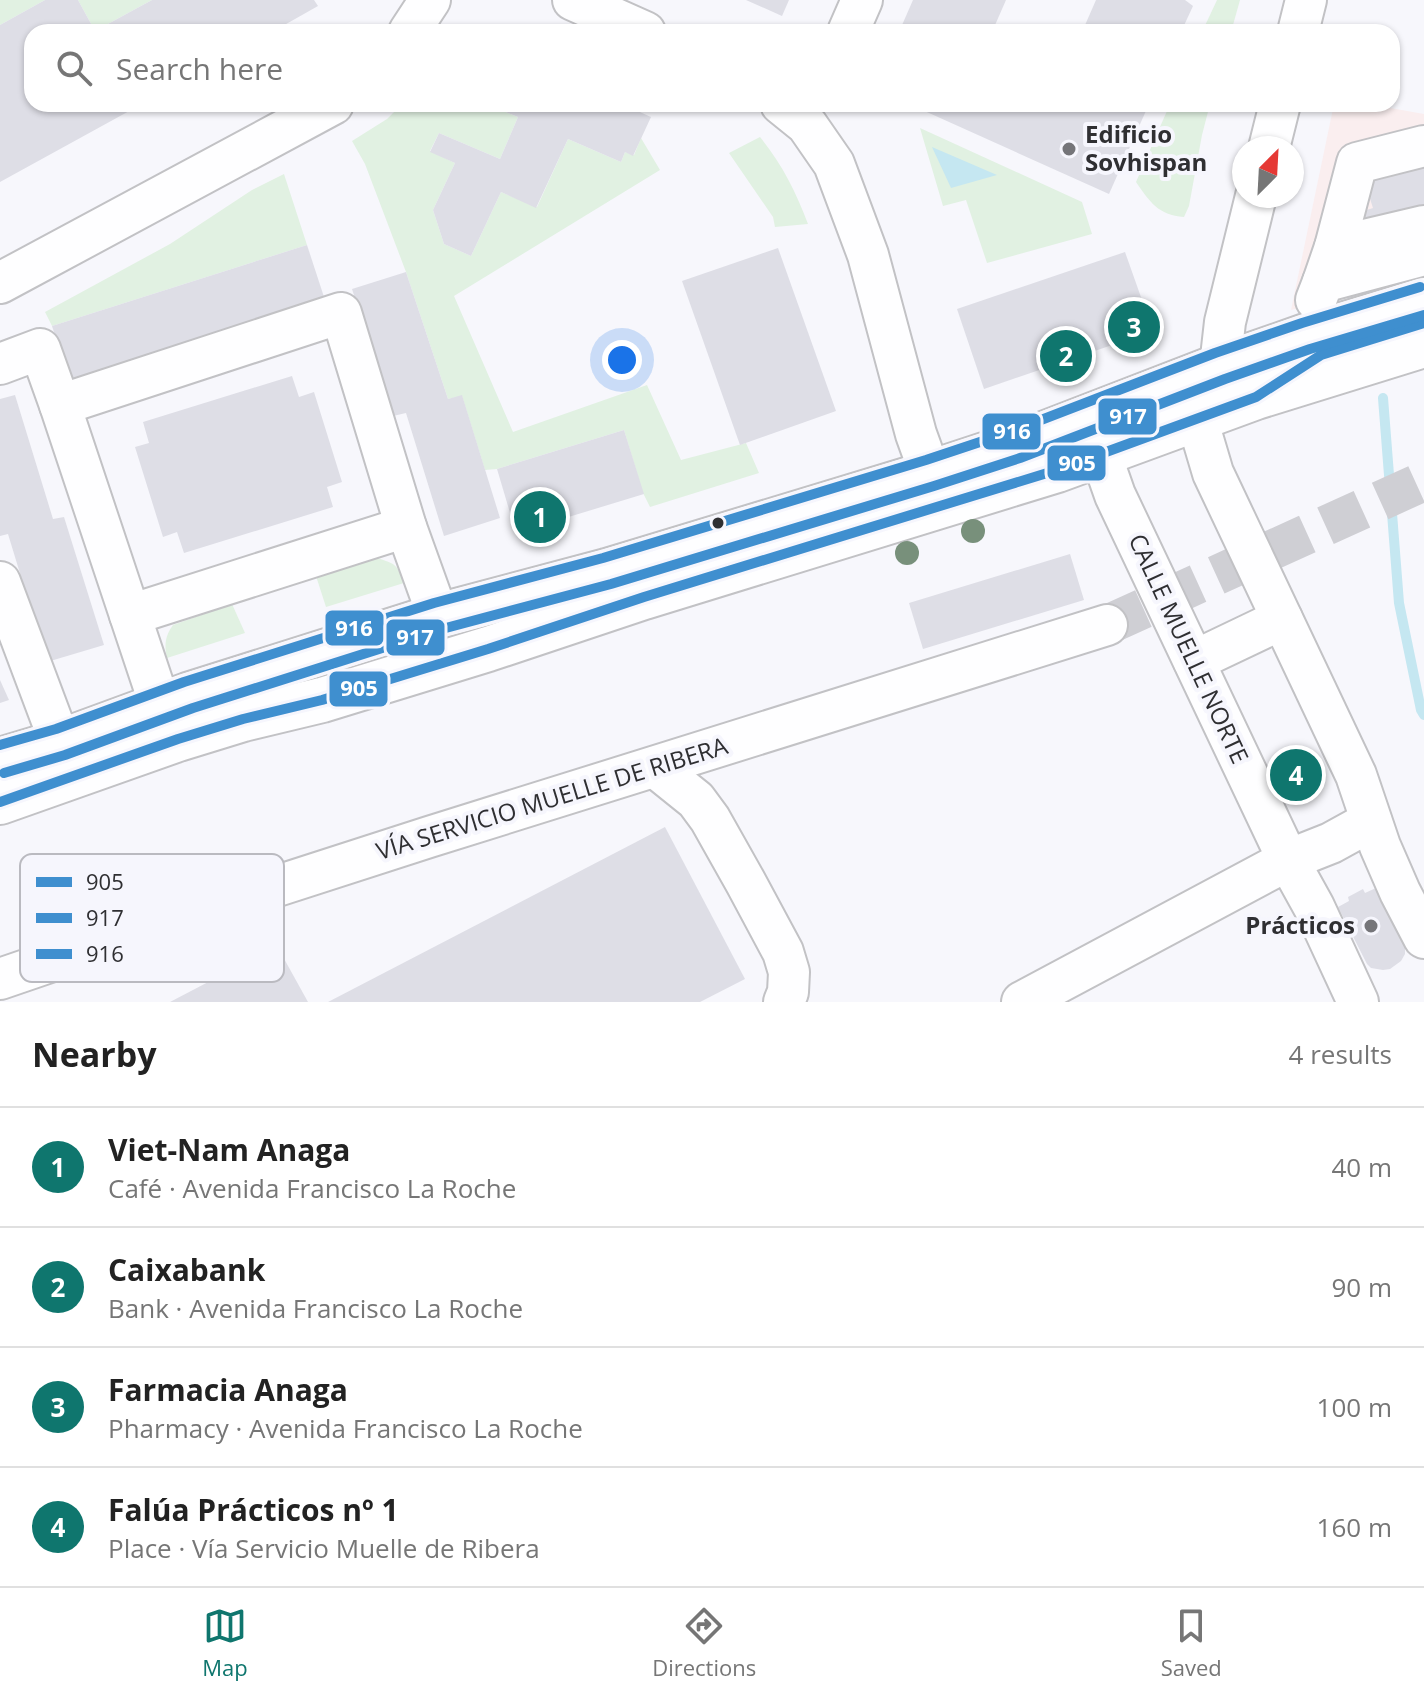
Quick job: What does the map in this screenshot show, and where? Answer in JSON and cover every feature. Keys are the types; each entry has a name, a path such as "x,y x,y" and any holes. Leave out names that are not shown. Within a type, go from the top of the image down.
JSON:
{"main road":[{"path":"0,802 178,739 322,700 644,597 946,486 1015,445 1159,388 1306,336 1424,300"},
{"path":"1256,397 1321,355 1424,323"},
{"path":"0,760 438,616 946,486 1101,455 1256,397 1424,345"},
{"path":"243,719 295,686 424,643 438,616"}],"street":[{"path":"414,24 430,0"},
{"path":"573,0 634,18"},
{"path":"852,24 862,0"},
{"path":"1300,24 1306,0"},
{"path":"0,283 318,112"},
{"path":"802,112 834,164 868,255 916,434 946,486"},
{"path":"1272,136 1278,112"},
{"path":"1306,336 1357,163 1424,146"},
{"path":"1197,419 1220,366 1225,322 1253,208"},
{"path":"1329,265 1424,226"},
{"path":"1329,265 1424,255"},
{"path":"60,405 341,313 406,527 438,616"},
{"path":"0,364 40,349 160,705"},
{"path":"1101,455 1159,388 1197,419 1213,473 1356,775 1400,892 1424,938"},
{"name":"CALLE MUELLE NORTE","path":"1101,455 1115,495 1358,1002"},
{"path":"130,615 406,527"},
{"path":"0,582 60,742"},
{"path":"1194,661 1282,619"},
{"name":"VÍA SERVICIO MUELLE DE RIBERA","path":"284,884 1107,625"},
{"path":"655,767 696,800 746,883 783,952 789,972 784,1002"},
{"path":"1022,1002 1288,860 1331,843 1371,821"},
{"name":"VÍA SERVICIO MUELLE DE RIBERA","path":"0,979 20,972"}],"shaded area":[{"path":"1400,110 1424,114 1424,277 1291,310 1332,112"}],"green space":[{"path":"0,0 45,0 0,25"},
{"path":"78,0 152,0 108,24 91,24"},
{"path":"1217,0 1240,0 1233,24 1206,24"},
{"path":"394,112 506,112 518,117 500,159 439,133 430,151 455,163 433,210 444,244 471,256 501,192 537,207 568,139 621,162 625,152 634,155 641,138 660,170 454,296 513,432 647,385 681,460 746,443 759,473 650,507 624,430 485,470 462,396 448,399 406,272 365,164 352,141"},
{"path":"1167,112 1208,112 1189,206 1184,217 1161,210 1136,182"},
{"path":"920,128 1082,202 1092,234 987,263 966,200 943,206"},
{"path":"760,137 788,179 808,224 775,227 773,217 729,153"},
{"path":"284,174 307,245 52,326 45,312 170,244 252,190"},
{"path":"377,558 395,566 404,583 326,607 316,576"},
{"path":"232,604 245,633 167,658 166,641 173,625"}],"water":[{"path":"932,147 997,175 951,188"}],"building":[{"path":"45,0 78,0 91,24 24,24 24,112 127,112 0,182 0,25"},
{"path":"152,0 314,0 318,6 286,24 108,24"},
{"path":"746,0 789,0 782,16"},
{"path":"913,0 1006,0 996,24 902,24"},
{"path":"1096,0 1185,0 1193,6 1185,24 1086,24"},
{"path":"506,112 640,112 651,117 633,156 625,152 621,162 568,139 536,208 501,192 471,256 444,244 433,210 455,163 430,152 439,133 500,159 518,117"},
{"name":"Edificio Sovhispan","path":"927,112 1145,112 1109,194"},
{"path":"1424,162 1424,277 1348,300 1323,224 1373,208 1364,180"},
{"path":"307,245 325,300 70,381 52,326"},
{"path":"778,248 836,411 740,445 682,281"},
{"path":"1125,252 1153,331 984,389 957,309"},
{"path":"406,272 448,399 462,395 500,518 444,536 406,413 393,416 352,289"},
{"path":"292,376 299,397 314,392 342,482 327,487 333,507 184,553 177,532 163,537 135,447 149,443 143,422"},
{"path":"15,395 53,519 64,517 104,645 47,662 8,534 0,536 0,399"},
{"path":"624,430 644,494 516,533 497,469"},
{"path":"1070,554 1084,600 923,649 909,603"},
{"path":"0,680 9,700 0,703"},
{"path":"665,827 745,979 700,1002 328,1002"},
{"name":"Prácticos","path":"1376,888 1405,945 1401,961 1383,970 1367,964 1338,907 1363,889 1365,893"},
{"path":"284,959 308,1002 170,1002 208,982 284,982"}],"waterway":[{"path":"1383,398 1399,603 1424,715"}],"tunnel":[{"path":"1107,625 1424,481"}],"transit line":[{"name":"916","path":"0,745 56,729 184,682 434,603 603,558 926,460 1010,432 1215,353 1420,287"},
{"name":"917","path":"4,773 65,755 193,708 442,629 611,584 934,486 1020,458 1310,349 1424,315"},
{"name":"905","path":"0,802 178,739 322,700 1057,470 1256,397 1321,355 1424,323"}],"place":[{"name":"Edificio Sovhispan","path":"1069,149"},
{"name":"Farmacia Anaga","path":"1134,327"},
{"name":"Caixabank","path":"1066,356"},
{"name":"Viet-Nam Anaga","path":"540,517"},
{"name":"Falúa Prácticos nº 1","path":"1296,775"},
{"name":"Prácticos","path":"1371,926"}]}
